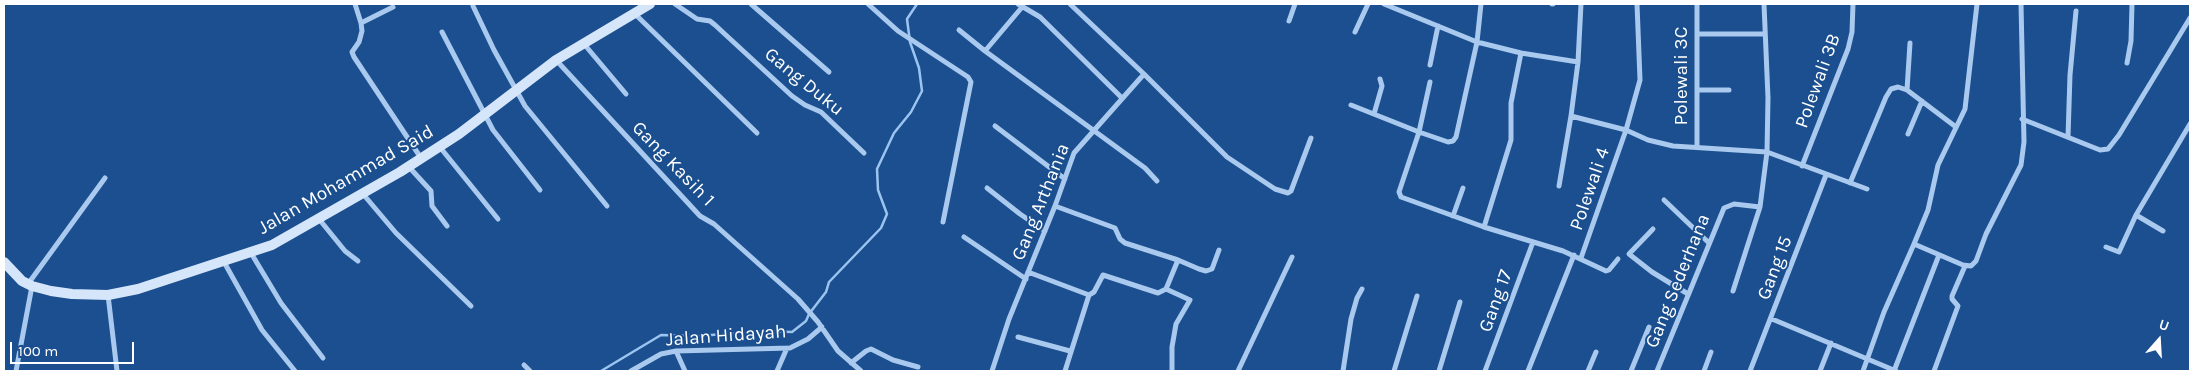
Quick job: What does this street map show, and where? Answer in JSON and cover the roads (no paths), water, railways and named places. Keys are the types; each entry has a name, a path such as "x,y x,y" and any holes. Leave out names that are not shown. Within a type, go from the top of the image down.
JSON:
{"street":[{"path":"355,4 361,23 359,42 352,52 354,57 421,158"},
{"name":"Jalan Mohammad Said","path":"4,262 30,285 72,294 108,295 138,289 251,253 287,238 409,166 484,115 556,60 650,4"},
{"name":"Gang Duku","path":"675,4 697,19 710,21 792,96 805,105 821,112 864,153"},
{"path":"751,4 830,72"},
{"path":"868,4 902,34 968,77 970,82 943,222"},
{"path":"1070,4 1144,74 1227,157 1275,189 1288,193 1291,191 1311,138"},
{"path":"1289,21 1295,4"},
{"path":"1355,32 1368,4"},
{"path":"1384,4 1477,42 1522,53 1578,62"},
{"path":"1350,105 1448,142 1454,140 1477,42 1481,4"},
{"path":"1559,186 1578,62 1581,4"},
{"name":"Polewali 4","path":"1581,258 1626,130 1641,73 1637,4"},
{"name":"Polewali 3C","path":"1697,4 1697,147"},
{"path":"1733,291 1760,207 1767,152 1768,98 1764,4"},
{"name":"Polewali 3B","path":"1802,166 1848,49 1852,32 1853,4"},
{"path":"1863,371 1884,312 1932,197 1938,165 1965,109 1977,4"},
{"path":"1914,244 1966,266 1971,266 1976,261 1986,234 2023,160 2021,4"},
{"path":"2127,63 2131,41 2132,4"},
{"path":"985,52 1020,5 1040,17 1122,98"},
{"path":"473,6 516,91 541,128 607,206"},
{"path":"361,23 393,7"},
{"path":"2068,137 2070,75 2076,11"},
{"path":"634,13 757,133"},
{"path":"2022,119 2105,151 2112,146 2190,18"},
{"path":"1430,65 1438,26"},
{"path":"959,30 985,52 1145,168 1157,181"},
{"path":"442,32 493,130 540,190"},
{"path":"1697,34 1765,34"},
{"path":"1907,90 1910,43"},
{"path":"584,44 626,94"},
{"path":"1484,227 1494,200 1511,140 1510,103 1522,53"},
{"name":"Gang Kasih 1","path":"556,60 700,216 714,224 798,299 820,324 838,351 861,371"},
{"name":"Gang Arthania","path":"992,371 1009,319 1055,206 1074,153 1093,129 1144,74"},
{"path":"1374,114 1382,86 1380,79"},
{"path":"1430,82 1419,132 1399,192 1401,197 1484,227 1574,255 1606,270 1609,270 1618,259"},
{"path":"1850,183 1889,91 1898,87 1907,90 1956,127"},
{"path":"1697,90 1729,90"},
{"path":"1908,134 1922,101"},
{"path":"1571,116 1626,130 1661,144 1767,152 1867,189"},
{"path":"2106,247 2119,252 2136,215 2190,124"},
{"path":"995,126 1065,179"},
{"path":"439,146 498,219"},
{"path":"409,166 431,191 432,206 447,226"},
{"name":"Gang 15","path":"1750,371 1772,319 1826,175"},
{"path":"16,371 30,285 105,178"},
{"path":"987,188 1045,231"},
{"path":"1453,216 1462,188"},
{"path":"363,194 396,233 471,306"},
{"path":"1664,200 1709,243"},
{"name":"Gang Sederhana","path":"1657,371 1726,206 1734,204 1760,207"},
{"path":"1055,206 1115,228 1122,242 1178,260 1199,270 1209,271 1212,269 1219,250"},
{"path":"2136,215 2162,231"},
{"path":"319,219 345,251 358,261"},
{"path":"1653,229 1629,254 1658,277 1688,294"},
{"path":"964,237 1026,279"},
{"name":"Gang 17","path":"1485,371 1533,242"},
{"path":"251,253 280,303 323,358"},
{"path":"1772,319 1895,371 1939,254"},
{"path":"1528,371 1574,255"},
{"path":"1238,371 1292,257"},
{"path":"1065,371 1089,295 1094,292 1103,275 1158,293 1166,288 1178,260"},
{"path":"224,262 262,330 295,371"},
{"path":"1934,371 1958,306 1952,299 1952,296 1966,266"},
{"path":"1028,272 1089,295"},
{"path":"1166,288 1187,297 1191,301 1176,324 1172,342 1172,371"},
{"path":"1343,371 1351,319 1356,298 1362,289"},
{"path":"108,295 117,371"},
{"path":"1394,371 1417,296"},
{"path":"1439,371 1460,302"},
{"name":"Jalan Hidayah","path":"631,371 635,367 661,354 676,351 794,347 808,339 820,324"},
{"path":"1631,371 1649,327"},
{"path":"1018,337 1070,351"},
{"path":"1820,371 1831,343"},
{"path":"777,371 787,348"},
{"path":"851,363 871,349 893,360 918,367"},
{"path":"676,351 685,371"},
{"path":"1588,371 1596,352"},
{"path":"1704,371 1711,352"},
{"path":"524,365 530,371"}],"waterway":[{"path":"601,371 661,335 698,336 764,331 792,332 806,321 809,314 826,292 829,282 881,228 887,214 878,190 877,169 894,133 911,112 922,91 919,68 910,42 907,19 917,4"}]}
